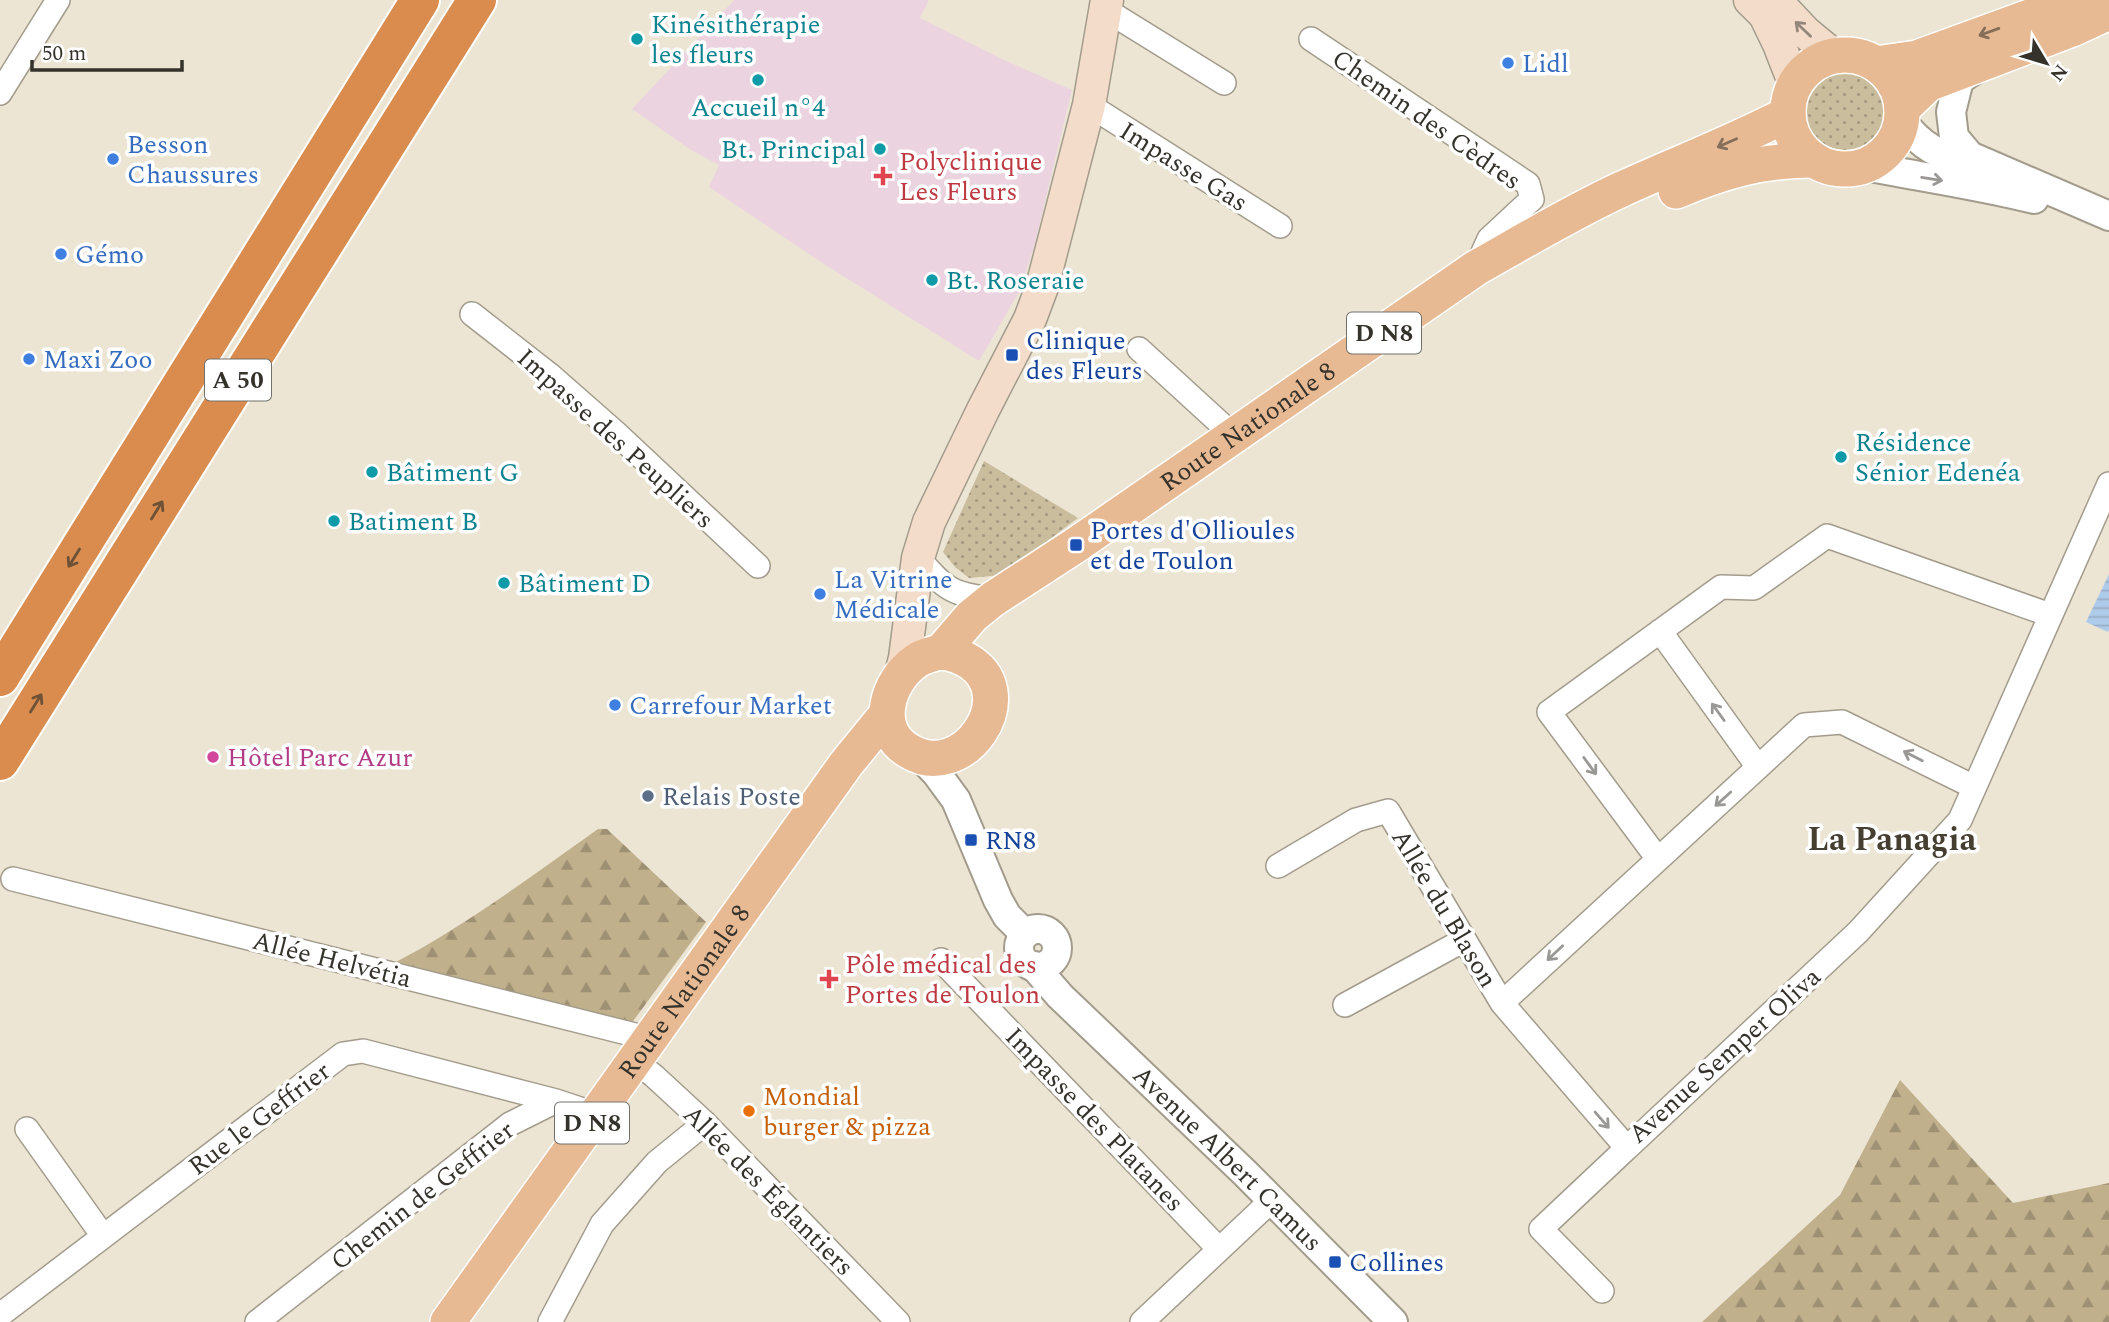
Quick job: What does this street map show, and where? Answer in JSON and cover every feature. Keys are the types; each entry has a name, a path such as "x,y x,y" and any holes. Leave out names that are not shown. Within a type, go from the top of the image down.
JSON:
{"highway":[{"path":"149,438 388,0"},
{"name":"A 50","path":"0,677 420,0"},
{"name":"A 50","path":"0,761 477,0"},
{"path":"291,295 390,178 506,0"}],"main road":[{"path":"1750,0 1765,15 1779,44 1792,100 1790,128 1795,140 1814,160 1840,169 1865,166 1890,148 1897,135 1902,115 1914,95 1928,84 2072,29 2109,12"},
{"path":"1774,0 1805,32 1834,56"},
{"path":"1876,64 1917,58 2076,0"},
{"path":"900,678 918,558 929,522 1030,320 1038,298 1089,105 1107,5"},
{"path":"1792,100 1805,72 1818,62 1834,56 1851,56 1876,64 1887,73 1895,84 1902,115"},
{"name":"Route Nationale 8","path":"955,659 972,616 993,599 1076,545 1476,268 1620,190 1761,128 1792,100"},
{"name":"Route Nationale 8","path":"1536,234 1576,222 1631,211 1719,173 1774,161 1814,160"},
{"path":"846,764 870,751 887,748 933,759 946,758 961,751 986,721 991,703 988,683 955,659 914,596"},
{"path":"912,752 893,737 888,727 886,715 892,692 900,678 915,662 955,659"},
{"name":"Route Nationale 8","path":"449,1322 846,764 886,715"}],"street":[{"path":"0,93 58,0"},
{"path":"1107,5 1224,83"},
{"name":"Chemin des Cèdres","path":"1311,39 1528,184 1532,199 1489,239 1476,268"},
{"path":"1982,64 1959,80 1951,112 1954,137 1969,156 2109,216"},
{"name":"Impasse Gas","path":"1089,105 1280,226"},
{"path":"1902,115 1911,134 1933,152 2033,183"},
{"path":"1865,166 1988,187 2053,204 2109,227"},
{"name":"Impasse des Peupliers","path":"472,314 550,375 616,433 758,566"},
{"path":"1139,349 1233,435"},
{"name":"Avenue Semper Oliva","path":"1502,1003 1627,1148 1858,932 1960,820 2109,484"},
{"path":"1658,859 1549,712 1721,587 1754,588 1827,536 2050,615"},
{"path":"918,558 954,592 993,599"},
{"path":"1660,631 1758,767"},
{"path":"1502,1003 1804,725 1842,722 1974,787"},
{"path":"956,800 961,751"},
{"path":"912,752 937,774 956,800"},
{"name":"Avenue Albert Camus","path":"956,800 998,900 1007,916 1025,934 1021,940 1020,953 1023,959 1042,964 1060,996 1272,1199 1393,1322"},
{"name":"Allée du Blason","path":"1278,866 1356,820 1388,811 1502,1003"},
{"name":"Allée Helvétia","path":"13,879 643,1050"},
{"path":"1346,1005 1464,940"},
{"name":"Impasse des Platanes","path":"941,960 1219,1249"},
{"name":"Allée des Églantiers","path":"643,1050 654,1076 705,1123 898,1322"},
{"name":"Rue le Geffrier","path":"0,1315 343,1054 363,1051 556,1101"},
{"path":"556,1101 598,1115"},
{"name":"Chemin de Geffrier","path":"257,1322 510,1124 556,1101"},
{"path":"550,1322 602,1224 657,1162 705,1123"},
{"path":"27,1129 103,1236"},
{"path":"1602,1292 1541,1229 1627,1148"},
{"path":"1142,1322 1272,1199"}],"shaded area":[{"name":"Polyclinique Les Fleurs","path":"734,0 929,0 920,18 1072,90 1034,247 1019,292 979,361 824,264 709,187 719,165 691,150 632,109"},
{"path":"1848,69 1872,76 1884,88 1891,112 1884,136 1872,148 1848,155 1824,148 1812,136 1805,112 1812,88 1824,76"},
{"path":"984,461 1078,518 1002,575 969,578 955,567 943,552"}],"green space":[{"path":"598,829 607,829 706,922 631,1024 388,966 469,919"},
{"path":"1900,1080 2013,1203 2109,1183 2109,1322 1702,1322 1840,1195"}],"water":[{"path":"2109,574 2109,629 2108,632 2086,622"}],"place":[{"name":"Kinésithérapie les fleurs","path":"637,39"},
{"name":"Lidl","path":"1508,63"},
{"name":"Accueil n°4","path":"758,80"},
{"name":"Bt. Principal","path":"880,149"},
{"name":"Besson Chaussures","path":"113,159"},
{"name":"Polyclinique Les Fleurs","path":"883,176"},
{"name":"Gémo","path":"61,254"},
{"name":"Bt. Roseraie","path":"932,280"},
{"name":"Clinique des Fleurs","path":"1012,355"},
{"name":"Maxi Zoo","path":"29,359"},
{"name":"Résidence Sénior Edenéa","path":"1841,457"},
{"name":"Bâtiment G","path":"372,472"},
{"name":"Batiment B","path":"334,521"},
{"name":"Portes d'Ollioules et de Toulon","path":"1076,545"},
{"name":"Bâtiment D","path":"504,583"},
{"name":"La Vitrine Médicale","path":"820,594"},
{"name":"Carrefour Market","path":"615,705"},
{"name":"Hôtel Parc Azur","path":"213,757"},
{"name":"Relais Poste","path":"648,796"},
{"name":"RN8","path":"971,840"},
{"name":"Pôle médical des Portes de Toulon","path":"829,979"},
{"name":"Mondial burger & pizza","path":"749,1111"},
{"name":"Collines","path":"1335,1262"}],"district":[{"name":"La Panagia","path":"1892,838"}]}
